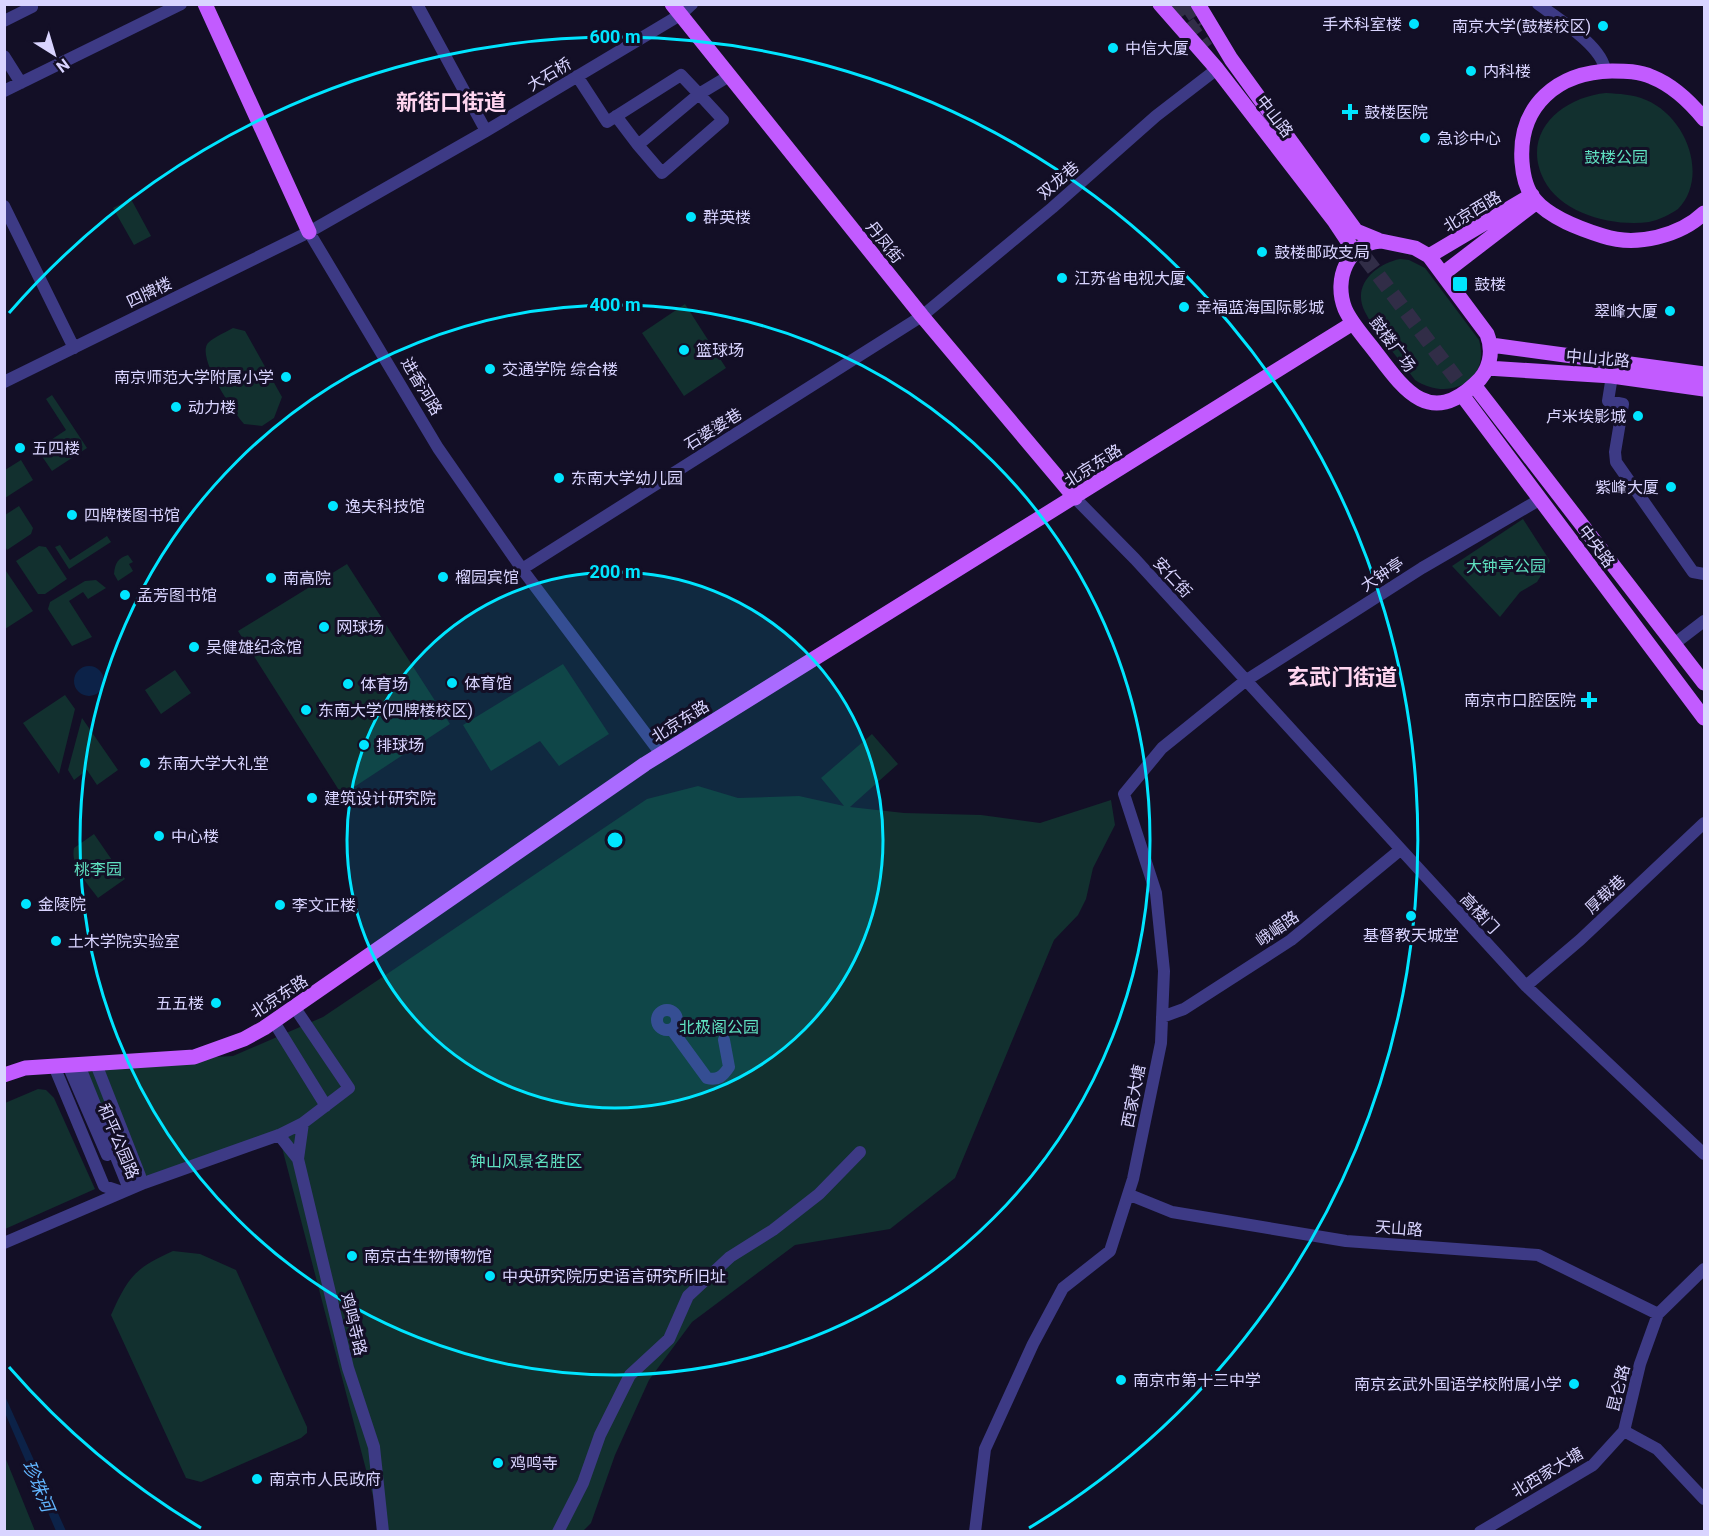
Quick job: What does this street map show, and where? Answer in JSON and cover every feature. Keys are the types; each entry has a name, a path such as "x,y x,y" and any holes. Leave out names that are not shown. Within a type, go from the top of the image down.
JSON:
{"main road":[{"name":"进香河路","path":"205,4 309,232"},
{"name":"中山路","path":"1160,4 1217,69 1340,230 1349,243 1349,256"},
{"path":"1198,4 1231,59 1356,231 1381,241 1415,248 1429,256 1482,325 1491,345 1487,368 1468,390"},
{"name":"丹凤街","path":"676,10 922,316 1075,498"},
{"path":"1703,116 1674,91 1651,76 1637,72 1585,73 1553,88 1542,99 1529,119 1521,149 1525,179 1534,199 1585,230 1611,239 1630,240 1667,235 1688,227 1704,213"},
{"name":"北京西路","path":"1429,256 1534,199"},
{"name":"北京西路","path":"1444,273 1534,199"},
{"path":"1349,256 1365,242 1381,241"},
{"name":"鼓楼广场","path":"1349,256 1342,281 1346,312 1404,390 1413,396 1439,402 1468,390"},
{"name":"北京东路","path":"4,1075 25,1068 194,1057 244,1039 274,1022 662,754 1075,498 1353,322"},
{"name":"中山北路","path":"1491,345 1704,374"},
{"name":"中山北路","path":"1487,368 1612,376 1704,389"},
{"name":"中央路","path":"1468,390 1539,500 1704,718"},
{"name":"中央路","path":"1468,390 1704,683"}],"street":[{"path":"4,91 181,4"},
{"path":"417,4 486,131"},
{"name":"大石桥","path":"309,232 486,131 578,76 676,10 692,4"},
{"path":"1538,4 1588,43 1605,63 1605,71"},
{"path":"4,21 34,5"},
{"path":"4,56 21,83"},
{"name":"双龙巷","path":"922,316 1052,208 1156,116 1217,69"},
{"path":"578,76 607,122 616,116 681,75 723,120 662,173 616,116"},
{"path":"638,145 699,94 729,76"},
{"path":"4,206 74,348"},
{"name":"四牌楼","path":"4,382 309,232"},
{"name":"进香河路","path":"309,232 438,448 522,569 662,754"},
{"name":"石婆婆巷","path":"522,569 922,316"},
{"path":"1612,376 1608,401 1623,404 1615,452 1616,462 1693,572 1704,574"},
{"name":"安仁街","path":"1075,498 1245,681"},
{"name":"大钟亭","path":"1245,681 1422,568 1539,500"},
{"path":"1674,644 1704,621"},
{"name":"高楼门","path":"1245,681 1526,986 1704,1154"},
{"name":"西家大塘","path":"975,1532 985,1449 1033,1344 1063,1288 1110,1251 1130,1194 1161,1043 1164,971 1156,893 1124,794 1162,748 1245,681"},
{"name":"厚载巷","path":"1526,986 1580,940 1704,823"},
{"name":"峨嵋路","path":"1162,1017 1184,1008 1291,940 1400,850"},
{"path":"4,1243 126,1190 279,1136 303,1123 326,1106 348,1088 294,1008"},
{"path":"274,1022 326,1106"},
{"path":"672,1030 707,1078 714,1080 729,1067 724,1040"},
{"name":"和平公园路","path":"67,1065 126,1190 140,1176 96,1064"},
{"name":"鸡鸣寺路","path":"303,1123 298,1159 348,1368 374,1447 383,1532"},
{"path":"279,1136 298,1159"},
{"path":"558,1532 583,1483 600,1435 630,1375 669,1338 688,1296 730,1257 773,1230 819,1194 860,1152"},
{"name":"天山路","path":"1130,1194 1172,1212 1346,1241 1538,1255 1658,1314"},
{"name":"昆仑路","path":"1704,1269 1658,1314 1640,1364 1624,1431 1657,1449 1704,1499"},
{"name":"北西家大塘","path":"1480,1532 1593,1465 1624,1431"}],"green space":[{"name":"鼓楼公园","path":"1606,93 1631,95 1646,100 1660,108 1673,120 1682,134 1689,149 1692,181 1687,196 1678,209 1664,217 1649,222 1635,223 1590,216 1563,202 1544,180 1538,163 1537,147 1541,133 1550,120 1574,102"},
{"path":"131,199 151,236 134,245 113,208"},
{"path":"1400,259 1409,260 1425,268 1479,340 1481,355 1479,367 1473,377 1464,384 1441,389 1415,380 1365,312 1361,293 1368,277 1382,266"},
{"name":"篮球场","path":"685,304 726,368 684,396 642,333"},
{"path":"233,328 245,331 282,397 274,418 262,426 244,424 217,384 207,360 208,343"},
{"path":"52,395 87,448 52,471 37,449 66,430 46,399"},
{"path":"21,460 33,480 5,498 5,470"},
{"path":"19,506 33,528 31,534 7,550 5,515"},
{"name":"大钟亭公园","path":"1523,519 1550,561 1537,582 1520,592 1500,617 1452,566"},
{"path":"107,536 111,542 69,569 55,547 60,545 70,560"},
{"path":"39,546 46,547 67,579 45,594 38,594 16,561"},
{"path":"128,555 133,562 129,564 133,571 118,581 114,574 116,564 119,559"},
{"name":"体育场","path":"347,564 450,724 342,795 238,631"},
{"path":"4,568 33,611 5,629 4,629"},
{"path":"96,580 106,588 88,599 83,592 69,601 92,637 72,646 48,609 50,602 85,581"},
{"path":"563,664 609,734 559,766 540,741 491,771 463,725"},
{"path":"175,670 191,693 161,714 145,690"},
{"path":"65,695 75,709 59,774 23,723"},
{"path":"82,718 118,770 97,785 87,770 74,780 68,770"},
{"name":"北极阁公园","path":"872,734 898,764 850,807 904,813 981,815 1040,823 1111,800 1115,825 1093,868 1086,899 1078,915 1054,940 955,1178 890,1229 795,1245 692,1322 649,1380 615,1455 591,1523 583,1531 382,1531 279,1136 129,1189 68,1065 233,1056 323,1017 647,799 698,786 738,798 799,796 844,806 821,778"},
{"name":"桃李园","path":"94,834 125,879 98,898 77,868 73,855 74,848"},
{"path":"38,1089 46,1090 54,1098 95,1189 5,1229 5,1103"},
{"path":"173,1251 200,1254 236,1270 307,1427 307,1433 301,1438 201,1482 186,1478 111,1315 134,1275 150,1263"},
{"path":"5,1457 35,1531 5,1531"}],"water":[{"path":"89,666 100,670 104,681 100,692 89,696 78,692 74,681 78,670"},
{"name":"珍珠河","path":"4,1394 66,1531 56,1531 5,1413"}],"tunnel":[{"path":"1174,4 1206,48"},
{"path":"1187,4 1201,25"},
{"path":"1351,239 1474,402"}],"place":[{"name":"手术科室楼","path":"1414,24"},
{"name":"南京大学(鼓楼校区)","path":"1603,26"},
{"name":"中信大厦","path":"1113,48"},
{"name":"内科楼","path":"1471,71"},
{"name":"鼓楼医院","path":"1350,112"},
{"name":"急诊中心","path":"1425,138"},
{"name":"群英楼","path":"691,217"},
{"name":"鼓楼邮政支局","path":"1262,252"},
{"name":"江苏省电视大厦","path":"1062,278"},
{"name":"鼓楼","path":"1460,284"},
{"name":"幸福蓝海国际影城","path":"1184,307"},
{"name":"翠峰大厦","path":"1670,311"},
{"name":"篮球场","path":"684,350"},
{"name":"交通学院 综合楼","path":"490,369"},
{"name":"南京师范大学附属小学","path":"286,377"},
{"name":"动力楼","path":"176,407"},
{"name":"卢米埃影城","path":"1638,416"},
{"name":"五四楼","path":"20,448"},
{"name":"东南大学幼儿园","path":"559,478"},
{"name":"紫峰大厦","path":"1671,487"},
{"name":"逸夫科技馆","path":"333,506"},
{"name":"四牌楼图书馆","path":"72,515"},
{"name":"榴园宾馆","path":"443,577"},
{"name":"南高院","path":"271,578"},
{"name":"孟芳图书馆","path":"125,595"},
{"name":"网球场","path":"324,627"},
{"name":"吴健雄纪念馆","path":"194,647"},
{"name":"体育馆","path":"452,683"},
{"name":"体育场","path":"348,684"},
{"name":"南京市口腔医院","path":"1589,700"},
{"name":"东南大学(四牌楼校区)","path":"306,710"},
{"name":"排球场","path":"364,745"},
{"name":"东南大学大礼堂","path":"145,763"},
{"name":"建筑设计研究院","path":"312,798"},
{"name":"中心楼","path":"159,836"},
{"name":"金陵院","path":"26,904"},
{"name":"李文正楼","path":"280,905"},
{"name":"基督教天城堂","path":"1411,916"},
{"name":"土木学院实验室","path":"56,941"},
{"name":"五五楼","path":"216,1003"},
{"name":"南京古生物博物馆","path":"352,1256"},
{"name":"中央研究院历史语言研究所旧址","path":"490,1276"},
{"name":"南京市第十三中学","path":"1121,1380"},
{"name":"南京玄武外国语学校附属小学","path":"1574,1384"},
{"name":"鸡鸣寺","path":"498,1463"},
{"name":"南京市人民政府","path":"257,1479"}],"district":[{"name":"新街口街道","path":"451,102"},
{"name":"玄武门街道","path":"1342,677"}],"park label":[{"name":"钟山风景名胜区","path":"526,1161"}]}
